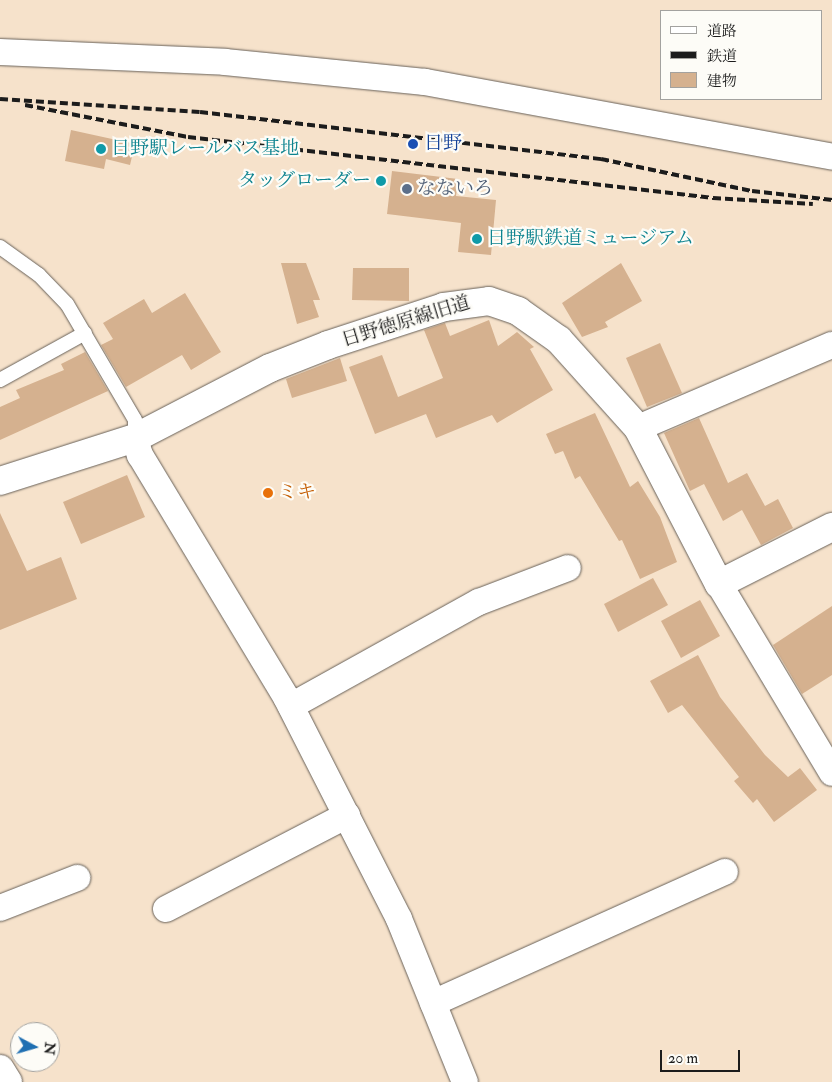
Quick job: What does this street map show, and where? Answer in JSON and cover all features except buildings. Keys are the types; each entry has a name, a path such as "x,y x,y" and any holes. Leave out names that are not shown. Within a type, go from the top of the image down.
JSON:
{"street":[{"path":"0,52 225,62 425,82 832,157"},
{"name":"日野徳原線旧道","path":"0,481 134,438 270,368 474,300 503,304 558,340 638,428 719,584"},
{"path":"638,428 832,345"},
{"path":"134,438 140,455 291,706 399,919 465,1082"},
{"path":"832,528 719,584 832,773"},
{"path":"291,706 479,602 568,568"},
{"path":"166,909 346,815"},
{"path":"433,1002 725,872"},
{"path":"0,908 77,878"},
{"path":"0,1069 8,1082"}],"lane":[{"path":"0,248 39,274 67,304 135,420 134,438"},
{"path":"0,380 85,333"}],"railway":[{"path":"0,99 200,112 601,159 752,191 832,200"},
{"path":"25,105 188,137 713,198 813,204"}],"place":[{"name":"日野","path":"413,144"},
{"name":"日野駅レールバス基地","path":"101,149"},
{"name":"タッグローダー","path":"381,181"},
{"name":"なないろ","path":"407,189"},
{"name":"日野駅鉄道ミュージアム","path":"477,239"},
{"name":"ミキ","path":"268,493"}]}
